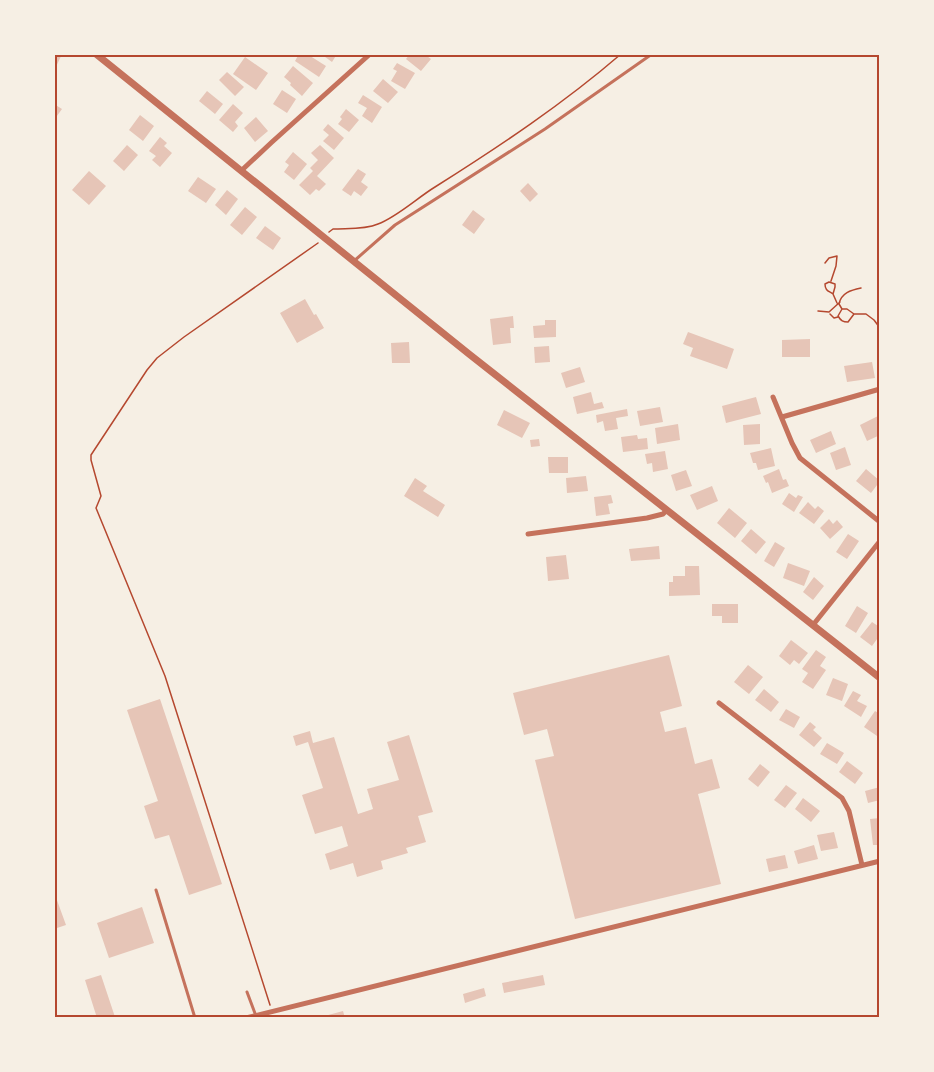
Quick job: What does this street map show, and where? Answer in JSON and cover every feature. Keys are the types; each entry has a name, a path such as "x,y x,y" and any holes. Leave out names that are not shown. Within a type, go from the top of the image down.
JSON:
{"street":[{"path":"96,54 469,354 880,678"},
{"path":"242,170 370,54"},
{"path":"782,417 880,389"},
{"path":"773,397 800,458 880,522"},
{"path":"528,534 647,518 663,514 667,510"},
{"path":"813,625 880,541"},
{"path":"719,703 842,798 849,811 862,865"},
{"path":"246,1018 880,861"}],"lane":[{"path":"354,261 395,225 545,129 652,54"},
{"path":"156,890 195,1018"},
{"path":"247,992 256,1016"}],"path":[{"path":"328,232 333,229 362,229 386,220 500,146 621,54"},
{"path":"273,1011 165,676 96,508 101,496 91,455 157,358 318,243"},
{"path":"825,263 829,258 837,256 836,267 830,282 825,284 825,288 833,294 842,309"},
{"path":"830,282 836,287 833,294"},
{"path":"830,312 843,295 861,288"},
{"path":"842,309 847,309 854,314 866,314 880,328"},
{"path":"839,317 842,309"},
{"path":"818,311 830,312"},
{"path":"830,312 834,318 839,317 844,322 849,322 854,314"}],"building":[{"path":"54,54 62,54 54,71"},
{"path":"299,54 307,54 326,66 319,77 295,61"},
{"path":"321,54 337,54 332,62"},
{"path":"410,54 424,54 431,59 421,71 406,59"},
{"path":"245,57 268,73 256,90 233,74"},
{"path":"397,63 415,73 405,89 391,81 397,71 393,69"},
{"path":"293,66 313,83 302,96 284,77"},
{"path":"227,72 244,87 235,96 219,80"},
{"path":"383,79 398,92 388,103 373,91"},
{"path":"282,90 296,99 287,113 273,104"},
{"path":"207,91 223,104 215,114 199,101"},
{"path":"363,95 382,107 372,123 362,116 367,108 358,103"},
{"path":"54,104 62,109 54,120"},
{"path":"233,104 243,113 235,122 238,126 233,132 219,120"},
{"path":"346,109 359,120 349,132 338,124"},
{"path":"140,115 154,126 143,141 129,130"},
{"path":"256,117 268,131 255,142 244,128"},
{"path":"328,124 344,138 334,150 323,141 329,135 323,130"},
{"path":"160,137 167,143 164,146 172,153 160,167 152,160 156,156 149,151"},
{"path":"127,145 138,155 124,171 113,161"},
{"path":"320,145 334,158 317,176 326,184 319,191 316,189 310,195 299,185 313,171 310,168 318,160 311,153"},
{"path":"293,152 307,164 294,180 284,172 289,165 285,162"},
{"path":"358,169 366,174 361,182 368,187 361,196 354,191 351,196 342,190"},
{"path":"89,171 106,186 89,205 72,190"},
{"path":"198,177 216,189 206,203 188,191"},
{"path":"528,183 538,194 530,202 520,191"},
{"path":"227,190 238,199 226,215 215,205"},
{"path":"245,207 257,217 242,235 230,225"},
{"path":"473,210 485,219 474,234 462,225"},
{"path":"265,226 281,238 273,250 256,238"},
{"path":"305,299 324,328 297,343 280,313"},
{"path":"513,316 514,328 510,328 511,343 493,345 490,319"},
{"path":"545,320 556,320 556,337 534,338 533,326 545,325"},
{"path":"688,332 734,349 727,369 690,356 693,348 683,344"},
{"path":"810,339 810,357 782,357 782,340"},
{"path":"409,342 410,363 392,363 391,343"},
{"path":"549,346 550,362 535,363 534,347"},
{"path":"872,362 875,378 847,382 844,366"},
{"path":"580,367 585,382 566,388 561,373"},
{"path":"591,392 594,404 602,402 604,408 577,414 573,397"},
{"path":"756,397 761,414 726,423 722,406"},
{"path":"660,407 663,422 640,426 637,411"},
{"path":"627,409 628,416 616,418 618,429 605,431 603,421 597,423 596,415"},
{"path":"504,410 530,423 522,438 497,425"},
{"path":"880,415 880,435 867,441 860,425"},
{"path":"678,424 680,440 657,444 655,428"},
{"path":"760,424 760,444 744,445 743,425"},
{"path":"831,431 836,444 816,453 810,440"},
{"path":"637,435 638,439 647,438 648,449 623,452 621,437"},
{"path":"539,439 540,446 531,447 530,440"},
{"path":"845,447 851,465 836,470 830,453"},
{"path":"771,448 775,466 758,470 750,453"},
{"path":"665,451 668,469 653,472 652,463 647,464 645,454"},
{"path":"548,457 568,457 568,473 549,473"},
{"path":"779,469 783,480 786,479 789,486 772,493 763,476"},
{"path":"866,469 880,481 871,493 856,481"},
{"path":"686,470 692,486 676,491 671,475"},
{"path":"586,476 588,491 567,493 566,478"},
{"path":"415,478 427,486 423,491 445,505 438,517 404,496"},
{"path":"712,486 718,501 697,510 690,495"},
{"path":"789,493 796,498 798,495 803,497 794,512 782,504"},
{"path":"611,495 613,503 608,504 610,514 596,516 594,497"},
{"path":"808,502 815,509 818,506 824,511 814,524 799,513"},
{"path":"729,508 747,523 735,538 717,523"},
{"path":"829,519 833,524 837,520 843,527 830,539 820,528"},
{"path":"751,529 766,542 756,554 741,541"},
{"path":"848,534 859,541 847,559 836,552"},
{"path":"775,542 785,548 774,567 764,561"},
{"path":"659,546 660,559 631,561 629,549"},
{"path":"566,555 569,579 548,581 546,557"},
{"path":"788,563 810,571 804,586 783,578"},
{"path":"685,566 699,566 700,595 669,596 669,582 673,582 673,576 685,576"},
{"path":"814,577 824,586 813,600 803,592"},
{"path":"712,604 738,604 738,623 722,623 722,616 712,616"},
{"path":"857,606 868,613 856,633 845,626"},
{"path":"872,622 878,626 880,623 880,635 872,646 860,637"},
{"path":"791,640 808,653 799,664 794,660 790,665 779,656"},
{"path":"816,650 826,657 820,666 826,670 813,689 802,682 808,673 802,669"},
{"path":"669,655 682,706 660,712 665,732 686,727 695,764 712,759 720,788 698,794 721,884 575,919 535,760 554,756 547,729 524,735 513,693"},
{"path":"748,665 763,677 749,694 734,682"},
{"path":"833,678 848,684 842,701 826,695"},
{"path":"764,689 779,702 771,712 755,700"},
{"path":"853,691 861,695 857,701 867,706 861,717 844,706"},
{"path":"160,699 222,884 189,895 169,835 155,839 144,806 158,801 127,710"},
{"path":"786,709 800,717 794,728 779,720"},
{"path":"875,711 880,714 878,724 880,725 880,738 864,727"},
{"path":"810,722 816,727 813,730 822,738 814,747 799,735"},
{"path":"310,731 313,743 334,737 358,814 373,809 367,789 399,780 387,742 409,735 433,812 418,816 426,842 406,848 408,853 381,861 383,869 357,877 353,863 330,870 325,854 348,846 342,826 315,834 302,795 323,788 308,742 296,746 293,736"},
{"path":"827,743 844,753 837,764 820,754"},
{"path":"847,761 863,773 855,784 839,772"},
{"path":"760,764 770,772 758,787 748,779"},
{"path":"786,785 797,793 785,808 774,800"},
{"path":"880,787 880,800 868,803 865,791"},
{"path":"803,798 820,811 811,822 795,809"},
{"path":"880,818 880,845 873,845 870,819"},
{"path":"834,832 838,848 821,851 817,835"},
{"path":"814,845 818,859 798,864 794,851"},
{"path":"785,855 788,868 769,872 766,859"},
{"path":"54,892 66,925 54,929"},
{"path":"142,907 154,943 109,958 97,923"},
{"path":"101,975 115,1017 113,1018 97,1018 85,980"},
{"path":"543,975 545,985 504,993 502,983"},
{"path":"484,988 486,996 465,1003 463,994"},
{"path":"343,1011 345,1018 321,1018 321,1017"}]}
